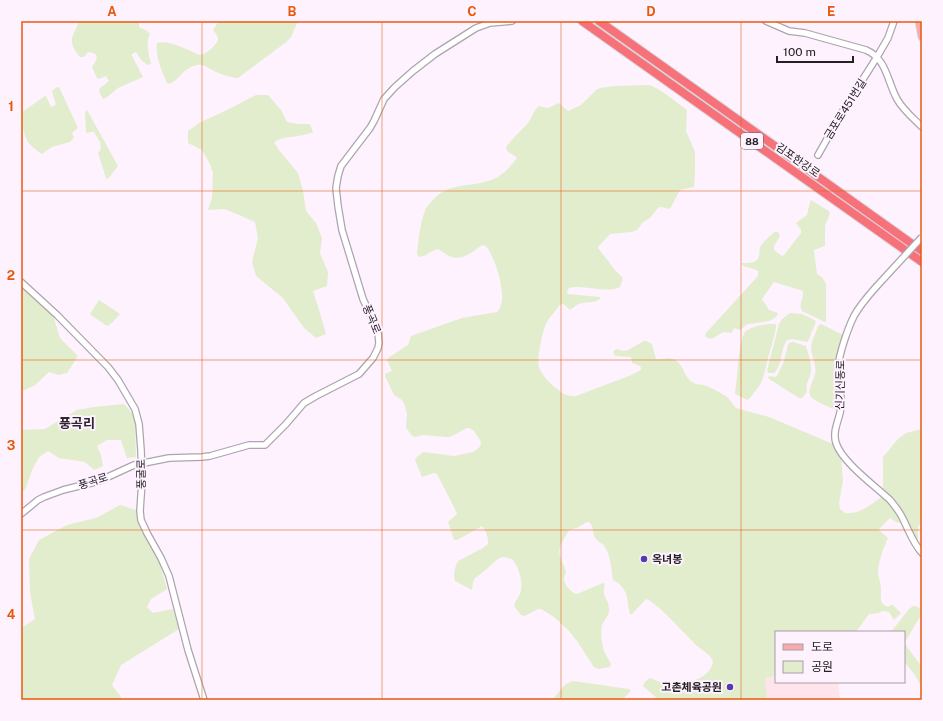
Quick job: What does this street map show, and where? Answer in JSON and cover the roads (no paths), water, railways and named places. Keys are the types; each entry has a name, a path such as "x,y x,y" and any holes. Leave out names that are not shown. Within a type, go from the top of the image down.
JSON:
{"highway":[{"name":"김포한강로","path":"582,21 922,262"},
{"name":"김포한강로","path":"599,21 922,251"}],"main road":[{"path":"919,21 922,37"}],"street":[{"name":"풍곡로","path":"21,514 44,497 63,490 99,481 126,468 173,458 210,456 249,445 265,445 304,403 355,377 363,370 376,353 379,337 376,325 363,299 342,230 336,188 341,166 370,128 384,99 413,71 435,54 476,28 490,23 512,21"},
{"path":"766,21 789,31 805,33 872,53 882,64 897,99 906,112 922,127"},
{"name":"금포로451번길","path":"818,155 844,109 888,38 894,21"},
{"name":"신기신동로","path":"922,237 865,299 854,317 840,354 838,379 842,406 835,432 836,443 843,454 856,469 895,505 914,542 922,553"},
{"name":"풍굴로","path":"21,282 57,315 108,366 132,402 140,432 142,481 140,511 141,520 169,576 188,650 204,700"}],"place":[{"name":"옥녀봉","path":"644,559"},
{"name":"고촌체육공원","path":"730,687"}],"district":[{"name":"풍곡리","path":"77,423"}]}
